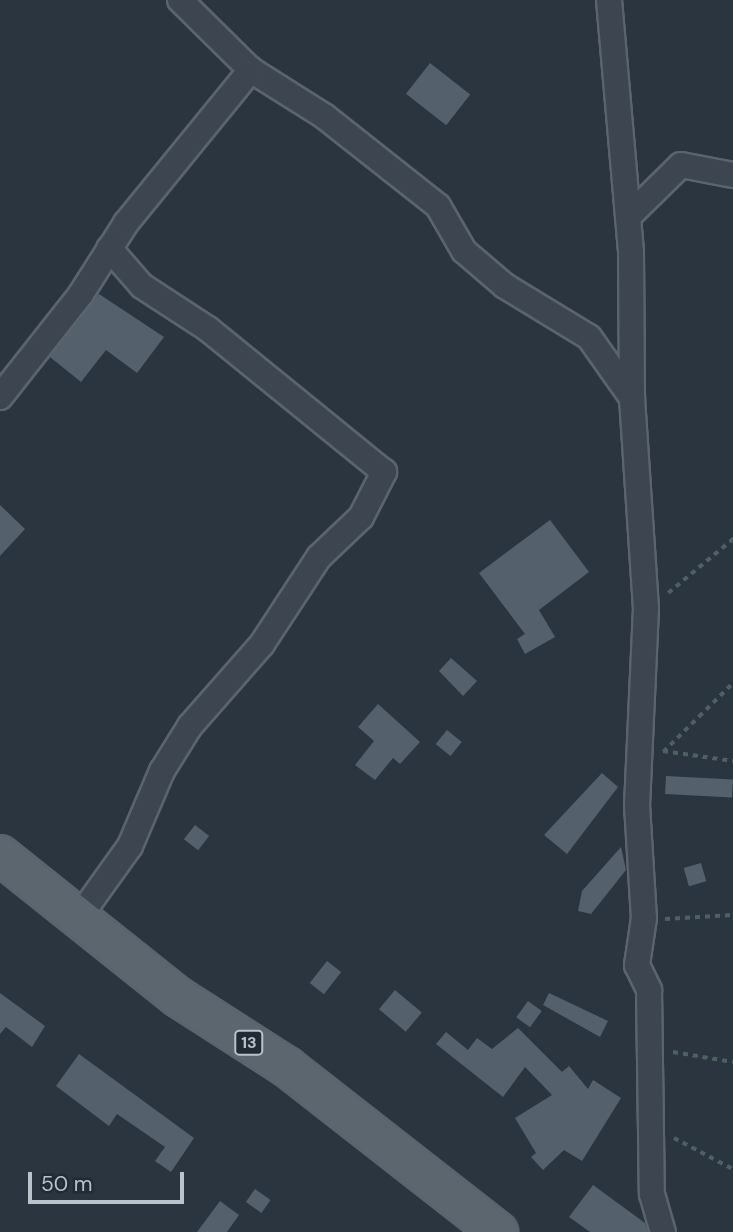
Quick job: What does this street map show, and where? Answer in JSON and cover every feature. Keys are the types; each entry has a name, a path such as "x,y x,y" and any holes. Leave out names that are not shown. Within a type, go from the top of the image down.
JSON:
{"main road":[{"name":"13","path":"0,855 77,920 287,1067 498,1232"}],"street":[{"path":"180,0 251,70 324,116 438,206 464,251 505,286 589,337 632,398"},
{"path":"609,0 628,217 632,398 646,608 637,778 644,918 637,965 649,990 654,1128 652,1194 663,1232"},
{"path":"0,397 109,248 251,70"},
{"path":"628,217 681,165 733,175"},
{"path":"77,920 130,846 162,771 190,726 262,644 319,557 361,517 384,471 208,330 142,286 109,248"}],"path":[{"path":"646,608 733,539"},
{"path":"637,778 733,683"},
{"path":"663,751 733,761"},
{"path":"644,918 733,915"},
{"path":"649,1045 733,1062"},
{"path":"654,1128 733,1169"}],"building":[{"path":"430,63 470,94 446,125 406,94"},
{"path":"99,294 164,337 137,373 106,350 81,382 50,357"},
{"path":"0,505 25,529 0,556"},
{"path":"550,520 589,572 539,610 555,637 525,654 517,639 525,634 479,573"},
{"path":"451,658 477,681 463,696 439,671"},
{"path":"378,704 420,742 400,764 393,758 375,780 355,765 374,741 358,727"},
{"path":"447,730 462,742 450,756 436,744"},
{"path":"602,773 618,787 567,854 544,835"},
{"path":"666,776 733,780 732,797 665,794"},
{"path":"195,825 209,836 198,850 184,839"},
{"path":"621,847 626,870 591,914 578,911 582,891"},
{"path":"701,863 706,881 689,886 684,868"},
{"path":"327,961 341,972 324,994 310,983"},
{"path":"395,990 422,1012 406,1032 379,1009"},
{"path":"0,993 45,1026 32,1047 6,1027 0,1034"},
{"path":"549,993 608,1021 600,1037 543,1005"},
{"path":"528,1001 542,1011 530,1027 516,1017"},
{"path":"518,1028 562,1072 569,1066 588,1089 593,1080 621,1098 582,1161 564,1150 543,1170 531,1157 536,1153 515,1118 552,1095 525,1067 503,1097 436,1044 446,1032 468,1050 477,1038 492,1049"},
{"path":"79,1054 194,1138 171,1172 155,1161 165,1147 117,1114 109,1126 56,1086"},
{"path":"593,1185 645,1223 648,1232 590,1232 569,1217"},
{"path":"255,1189 271,1200 261,1213 246,1202"},
{"path":"220,1201 239,1215 227,1232 197,1232"}]}
